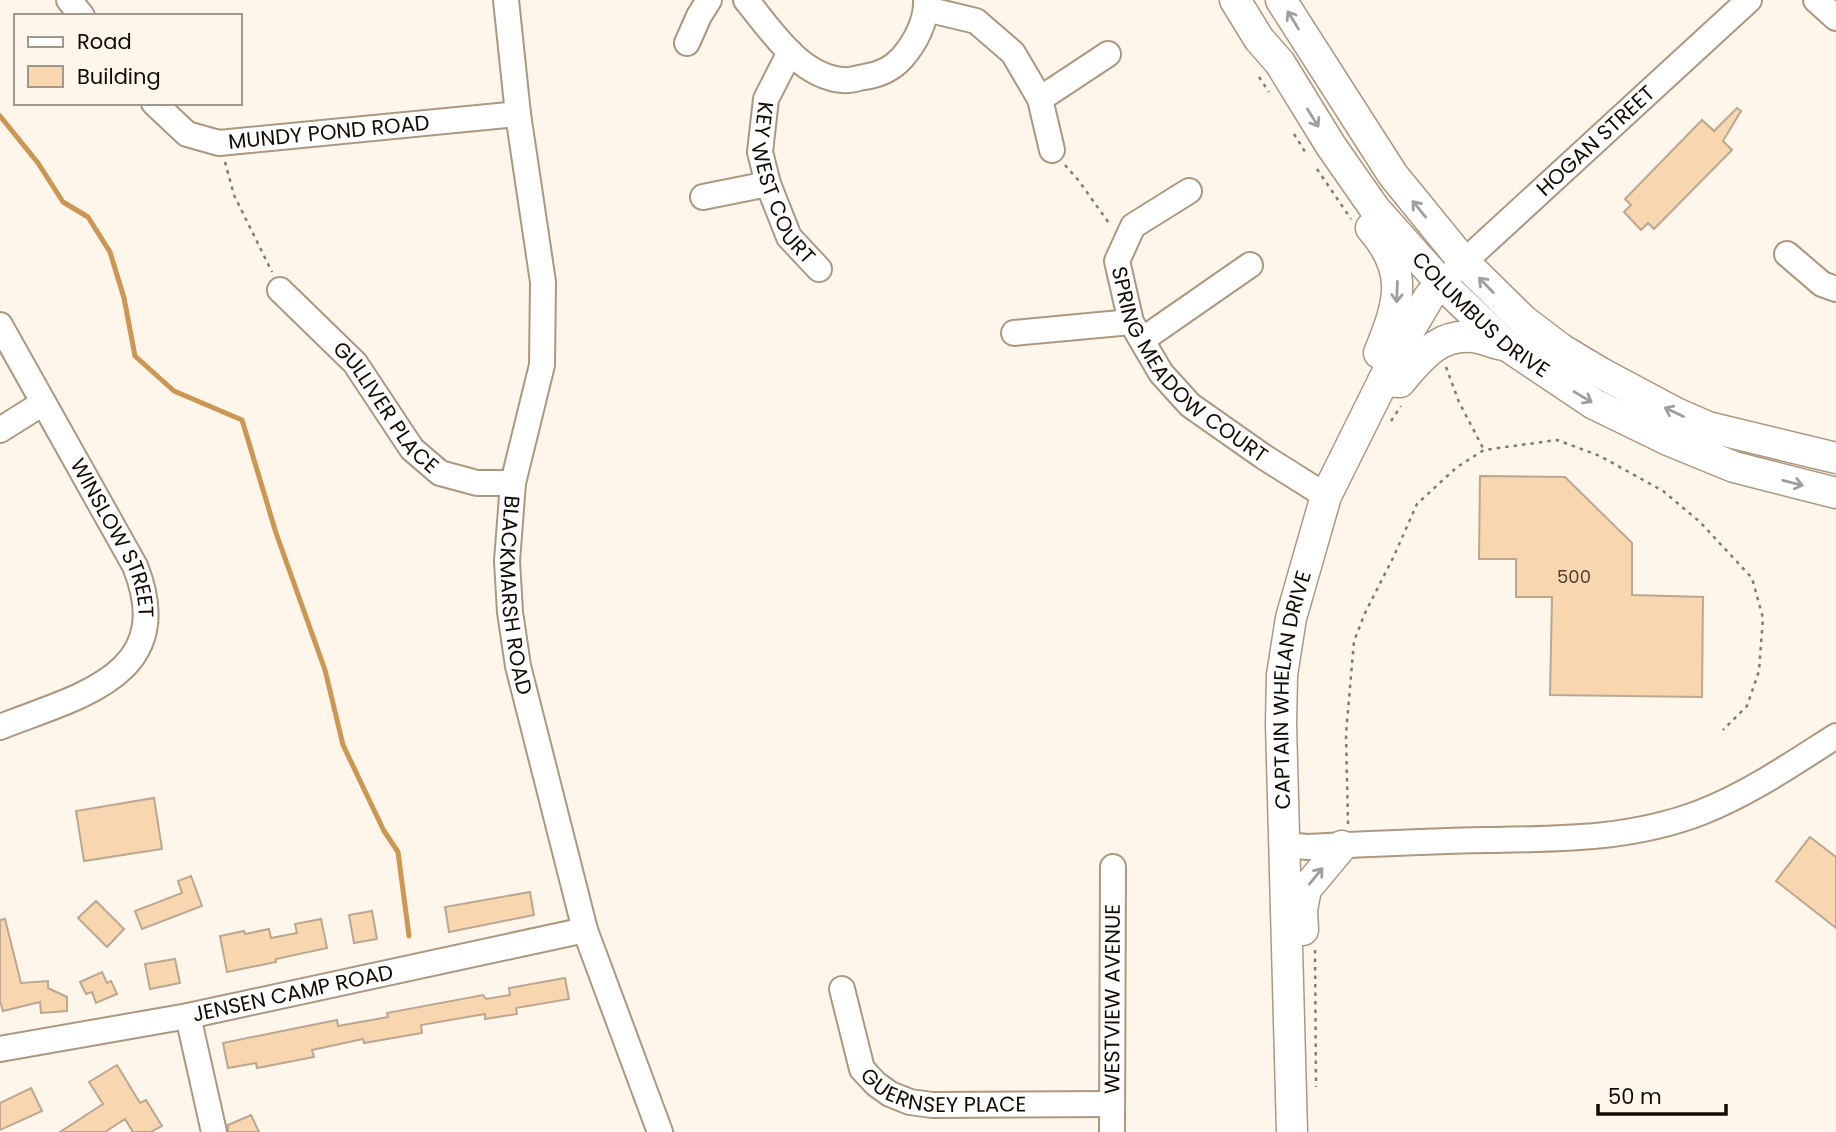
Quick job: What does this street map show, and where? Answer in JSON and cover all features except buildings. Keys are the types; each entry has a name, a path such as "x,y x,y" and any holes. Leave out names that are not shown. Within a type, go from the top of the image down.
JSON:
{"main road":[{"name":"COLUMBUS DRIVE","path":"1235,0 1259,39 1280,63 1331,146 1375,209 1441,283 1507,345 1594,404 1668,440 1734,467 1836,493"},
{"name":"COLUMBUS DRIVE","path":"1280,0 1393,175 1463,261 1522,320 1561,349 1656,403 1708,427 1836,458"},
{"path":"1331,146 1332,174 1388,250 1397,274 1396,307 1360,401 1373,428"},
{"name":"CAPTAIN WHELAN DRIVE","path":"1292,1120 1282,675 1290,618 1325,496 1373,428 1382,381 1429,298 1441,283"},
{"path":"1382,381 1399,382 1423,354 1445,340 1479,338 1495,345 1507,345"},
{"path":"1292,1120 1304,1090 1304,895 1314,878 1345,845"}],"street":[{"path":"69,0 80,14"},
{"name":"BLACKMARSH ROAD","path":"506,0 518,114 543,282 542,366 513,483 507,561 510,612 518,666 584,930 660,1132"},
{"path":"687,43 709,0"},
{"path":"746,0 790,52 826,77 845,80 879,75 899,61 915,41 926,5 976,21 1013,53 1040,100 1052,150"},
{"name":"HOGAN STREET","path":"1441,283 1749,0"},
{"path":"1815,0 1836,18"},
{"name":"KEY WEST COURT","path":"790,52 766,99 760,152 768,184 789,237 819,269"},
{"path":"1040,100 1108,54"},
{"name":"MUNDY POND ROAD","path":"156,105 187,134 219,143 518,114"},
{"path":"703,197 768,184"},
{"name":"SPRING MEADOW COURT","path":"1189,191 1133,226 1117,261 1137,331 1161,373 1190,405 1325,496"},
{"path":"1787,254 1822,284 1836,289"},
{"path":"1014,333 1137,331 1250,265"},
{"name":"GULLIVER PLACE","path":"281,290 355,363 412,449 440,472 477,483 513,483"},
{"name":"WINSLOW STREET","path":"0,326 135,566 143,590 145,617 133,655 126,666 107,682 0,727"},
{"path":"0,429 43,403"},
{"path":"1284,845 1559,840 1625,834 1666,824 1727,801 1754,788 1836,736"},
{"name":"WESTVIEW AVENUE","path":"1112,1132 1113,867"},
{"name":"JENSEN CAMP ROAD","path":"0,1049 188,1016 584,930"},
{"name":"GUERNSEY PLACE","path":"842,989 862,1069 890,1094 910,1102 932,1105 1112,1104"},
{"path":"188,1016 214,1132"}],"path":[{"path":"219,143 234,195 281,290"},
{"path":"1052,150 1079,181 1112,228 1117,261"},
{"path":"1445,361 1451,384 1484,450"},
{"path":"1373,428 1405,400"},
{"path":"1345,845 1346,734 1354,641 1417,504 1457,467 1484,450 1557,440 1600,456 1663,491 1700,522 1752,578 1763,618 1759,671 1747,706 1723,730"},
{"path":"1315,946 1316,1092"}],"waterway":[{"path":"0,116 38,163 63,202 88,217 110,252 124,298 135,356 174,391 242,420 276,533 325,670 343,745 384,831 398,852 409,936"}]}
